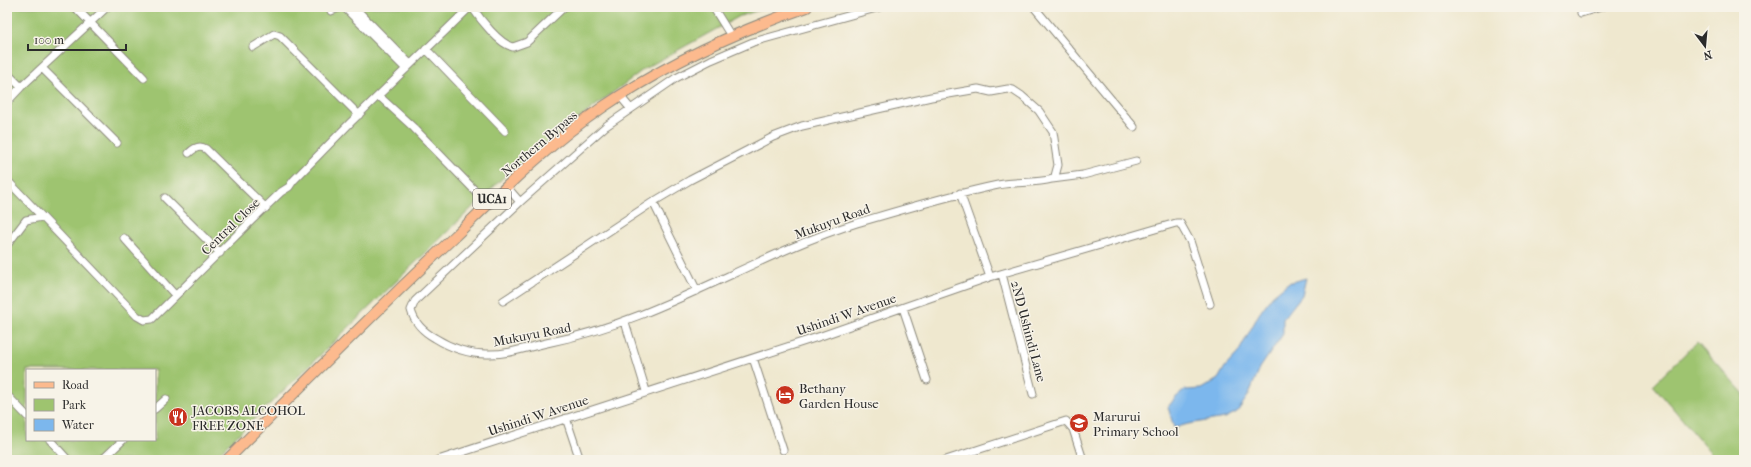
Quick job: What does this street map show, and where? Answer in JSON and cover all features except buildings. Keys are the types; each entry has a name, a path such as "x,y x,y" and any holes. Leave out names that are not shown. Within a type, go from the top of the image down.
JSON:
{"main road":[{"name":"Northern Bypass","path":"227,460 334,352 488,204 566,135 620,96 680,60 731,36 807,7"}],"street":[{"path":"75,7 144,78"},
{"path":"7,102 21,87 107,7"},
{"path":"331,11 341,7 345,8 408,66"},
{"path":"354,7 408,66"},
{"path":"471,7 504,43 513,47 527,42 564,7"},
{"name":"Central Close","path":"7,180 140,318 148,320 155,317 175,295 289,187 293,181 358,114 471,7"},
{"path":"713,7 731,36"},
{"name":"Mukuyu Road","path":"880,7 753,42 685,73 630,108 606,126 520,202 415,300 411,310 414,318 428,334 446,345 465,351 489,354 519,350 578,337 625,322 773,256 856,224 960,193 1006,183 1083,175 1136,161"},
{"path":"1034,7 1134,127"},
{"path":"1581,13 1601,7"},
{"path":"747,30 753,42"},
{"path":"253,47 274,34 280,36 358,114"},
{"path":"426,50 505,131"},
{"path":"42,68 117,143"},
{"path":"7,73 21,87"},
{"path":"503,301 653,202 750,148 781,133 802,126 931,97 978,89 991,92 1013,90 1039,111 1051,127 1056,144 1058,165 1055,176 1052,179"},
{"path":"378,96 414,128 488,204"},
{"path":"620,96 630,108"},
{"path":"189,153 197,147 203,147 206,149 266,208"},
{"path":"507,187 520,202"},
{"name":"2ND Ushindi Lane","path":"960,193 990,277"},
{"path":"165,198 220,253"},
{"path":"653,202 697,291"},
{"path":"7,245 26,220 42,217"},
{"name":"Ushindi W Avenue","path":"438,460 646,391 753,358 990,277 1179,222 1187,234 1210,304"},
{"path":"124,238 175,295"},
{"name":"2ND Ushindi Lane","path":"1002,274 1033,394"},
{"path":"903,308 927,380"},
{"path":"625,322 646,391"},
{"path":"753,358 783,450"},
{"path":"7,395 26,415"},
{"path":"156,408 166,399"},
{"path":"566,418 580,460"},
{"path":"946,460 1066,421 1073,429 1083,460"},
{"path":"51,441 68,460"},
{"path":"102,460 122,441"}],"green space":[{"path":"7,7 770,7 740,16 644,69 511,170 212,460 7,460"},
{"path":"1697,342 1744,394 1744,460 1717,460 1653,385"}],"water":[{"path":"1306,278 1302,295 1283,319 1283,334 1260,368 1248,396 1237,412 1225,418 1188,424 1174,428 1168,407 1175,398 1185,390 1201,389 1218,379 1225,367 1238,353 1259,314 1272,296 1288,283"}],"place":[{"name":"Bethany Garden House","path":"785,395"},
{"name":"JACOBS ALCOHOL FREE ZONE","path":"178,417"},
{"name":"Marurui Primary School","path":"1079,423"}]}
